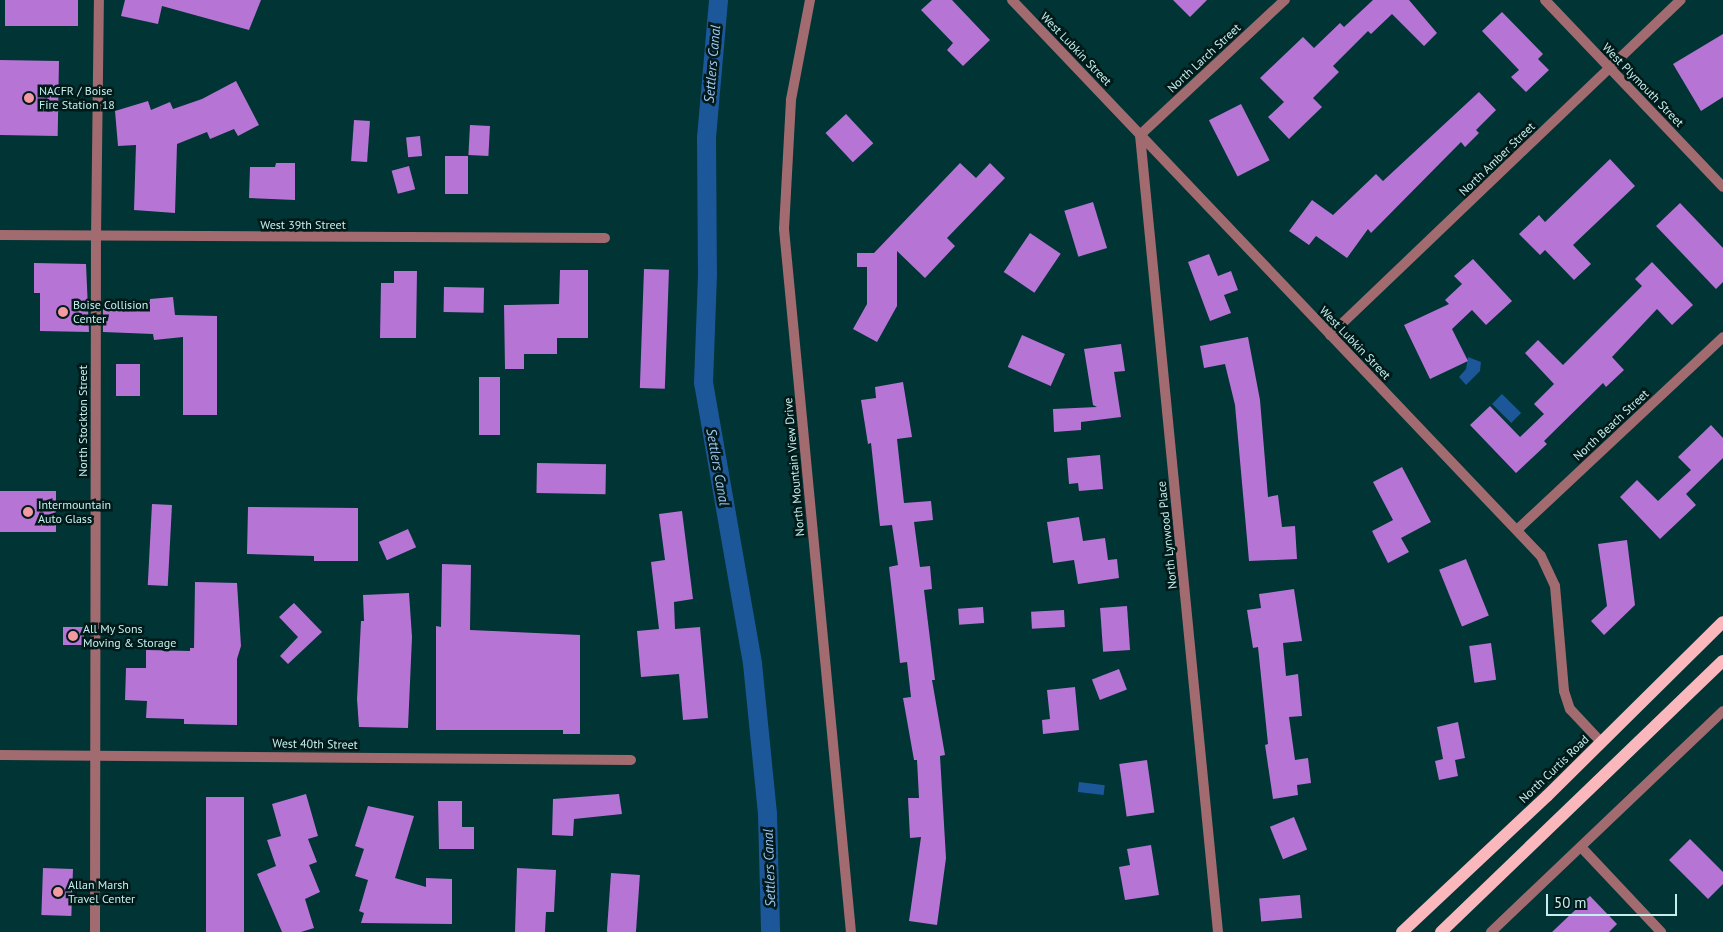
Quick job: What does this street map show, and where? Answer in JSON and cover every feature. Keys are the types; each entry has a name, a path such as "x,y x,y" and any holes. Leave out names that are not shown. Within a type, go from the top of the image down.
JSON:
{"main road":[{"name":"North Curtis Road","path":"1402,932 1601,742 1723,622"},
{"path":"1441,932 1723,661"}],"street":[{"name":"North Stockton Street","path":"95,932 96,238 99,0"},
{"name":"North Mountain View Drive","path":"810,0 791,100 784,229 851,932"},
{"name":"West Lubkin Street","path":"1012,0 1541,556 1554,586 1564,692 1570,709 1601,742"},
{"name":"North Larch Street","path":"1140,135 1285,0"},
{"name":"West Plymouth Street","path":"1545,0 1723,187"},
{"name":"North Amber Street","path":"1330,335 1681,0"},
{"name":"North Lynwood Place","path":"1140,135 1218,932"},
{"name":"West 39th Street","path":"0,235 96,238 606,238"},
{"name":"North Beach Street","path":"1517,530 1723,337"},
{"path":"1491,932 1723,712"},
{"name":"West 40th Street","path":"0,755 631,760"},
{"path":"1580,847 1661,932"}],"water":[{"path":"1468,357 1481,362 1480,371 1466,385 1459,377 1466,369"},
{"path":"1502,394 1521,413 1511,423 1492,404"},
{"path":"1079,782 1105,785 1104,795 1078,792"}],"building":[{"path":"5,0 78,0 78,26 5,26"},
{"path":"125,0 261,0 249,30 162,6 158,24 121,16"},
{"path":"932,0 952,0 990,40 963,66 947,50 953,43 921,10"},
{"path":"1173,0 1207,0 1190,17"},
{"path":"1373,0 1409,0 1437,33 1424,46 1392,14 1371,34 1368,31 1333,66 1339,72 1313,98 1322,107 1289,139 1268,117 1284,102 1260,78 1303,37 1314,48 1340,23 1344,27"},
{"path":"1502,12 1543,54 1538,59 1549,70 1526,92 1511,77 1519,70 1482,31"},
{"path":"1723,34 1723,97 1701,111 1673,64"},
{"name":"NACFR / Boise Fire Station 18","path":"0,60 59,61 58,136 0,135"},
{"path":"236,81 259,125 238,136 234,129 210,139 207,132 177,144 175,213 134,210 136,145 118,146 115,111 148,101 151,110 170,102 173,109 202,99"},
{"path":"1479,92 1496,110 1476,130 1479,133 1465,147 1461,142 1371,233 1368,229 1347,258 1316,236 1309,245 1289,231 1312,200 1333,215 1376,174 1383,181"},
{"path":"1241,104 1270,160 1238,176 1209,120"},
{"path":"846,114 873,143 853,162 826,133"},
{"path":"354,120 370,121 367,162 351,161"},
{"path":"470,125 490,126 488,156 468,155"},
{"path":"420,136 422,156 408,157 406,137"},
{"path":"445,156 468,156 468,194 445,194"},
{"path":"1610,159 1635,186 1573,245 1591,264 1574,280 1545,250 1540,255 1519,234 1539,215 1545,222"},
{"path":"276,163 295,163 295,200 249,198 250,167 275,167"},
{"path":"960,163 976,178 990,163 1005,178 947,238 955,246 925,278 897,251 897,306 877,342 853,329 867,304 867,267 857,267 857,253 874,253"},
{"path":"409,166 415,189 398,194 392,171"},
{"path":"1093,202 1107,248 1078,257 1064,211"},
{"path":"1680,203 1723,248 1723,282 1716,289 1656,226"},
{"path":"1030,233 1061,254 1034,293 1004,272"},
{"path":"1209,254 1218,276 1231,271 1238,290 1224,295 1231,313 1210,321 1188,262"},
{"path":"1473,259 1512,301 1486,325 1472,310 1452,329 1468,361 1430,379 1404,325 1449,304 1445,300 1462,284 1454,276"},
{"path":"1652,262 1693,305 1672,325 1657,309 1612,357 1624,370 1606,387 1603,383 1544,441 1547,444 1516,473 1470,425 1490,406 1520,437 1544,414 1534,404 1554,384 1525,353 1538,340 1563,365 1642,286 1635,279"},
{"name":"Boise Collision Center","path":"34,263 86,264 89,332 40,331 40,293 34,293"},
{"path":"644,269 669,270 665,389 640,388"},
{"path":"560,270 588,270 588,338 557,338 557,354 524,354 524,369 505,369 504,305 559,304"},
{"path":"394,271 417,271 416,338 380,338 381,283 394,283"},
{"path":"444,287 484,288 484,313 444,312"},
{"path":"173,297 175,315 217,316 217,415 183,415 183,337 154,340 153,334 103,332 103,302 150,302 150,299"},
{"path":"1022,335 1065,354 1051,386 1008,367"},
{"path":"1248,337 1260,400 1268,497 1278,495 1282,527 1295,526 1297,559 1249,561 1235,405 1225,364 1204,368 1200,346"},
{"path":"1121,344 1125,371 1114,372 1121,417 1081,422 1081,430 1054,432 1053,409 1097,407 1093,405 1084,349"},
{"path":"116,364 140,364 140,396 116,396"},
{"path":"479,377 500,377 500,435 479,435"},
{"path":"903,382 912,437 897,439 904,503 931,501 933,520 914,522 920,567 930,566 932,589 924,590 935,680 932,680 945,755 940,756 946,858 937,925 909,921 921,837 910,838 908,798 919,798 917,760 914,760 903,698 911,697 907,662 900,663 889,567 898,565 892,525 880,526 871,443 868,444 861,400 876,398 875,387"},
{"path":"1711,425 1723,438 1723,458 1686,494 1696,505 1660,539 1620,497 1637,480 1658,501 1691,470 1678,457"},
{"path":"1100,455 1103,489 1079,491 1078,483 1069,484 1067,458"},
{"path":"537,463 606,464 605,494 536,493"},
{"path":"1402,467 1431,522 1401,538 1409,552 1388,563 1372,531 1393,520 1373,482"},
{"name":"Intermountain Auto Glass","path":"0,491 56,491 56,532 0,532"},
{"path":"152,504 172,505 168,586 148,585"},
{"path":"248,507 358,508 358,561 314,561 314,556 247,554"},
{"path":"682,511 693,599 674,602 675,629 700,627 708,718 683,720 679,674 641,677 637,631 659,629 651,562 665,560 659,514"},
{"path":"1079,517 1083,541 1105,538 1108,560 1117,559 1119,578 1078,584 1074,560 1053,563 1047,522"},
{"path":"408,529 416,547 387,560 379,542"},
{"path":"1627,540 1635,605 1604,635 1591,621 1607,606 1598,544"},
{"path":"1466,559 1489,616 1462,626 1439,570"},
{"path":"442,564 471,565 470,630 580,635 580,734 563,734 563,730 436,730 436,626 441,627"},
{"path":"195,582 237,583 241,646 237,659 237,725 184,724 184,719 146,718 147,701 125,700 126,668 146,668 146,650 190,651 190,648 194,648"},
{"path":"1294,589 1302,641 1283,643 1286,676 1298,674 1302,716 1289,717 1295,760 1308,758 1311,783 1297,785 1298,795 1273,799 1265,745 1268,744 1258,647 1253,648 1247,610 1261,608 1259,594"},
{"path":"409,593 412,637 408,728 359,727 357,699 361,621 364,621 363,595"},
{"path":"294,603 322,632 288,664 280,656 298,637 279,617"},
{"path":"1127,606 1130,650 1103,652 1100,608"},
{"path":"983,607 984,623 959,625 958,609"},
{"path":"1064,610 1065,627 1032,629 1031,612"},
{"path":"63,627 84,627 84,645 63,645"},
{"path":"1491,643 1496,680 1474,683 1469,646"},
{"path":"1119,669 1127,690 1100,700 1092,679"},
{"path":"1075,687 1079,730 1043,734 1042,720 1050,719 1047,690"},
{"path":"1458,722 1465,758 1455,760 1458,776 1439,780 1435,761 1443,759 1437,727"},
{"path":"1147,760 1154,812 1127,816 1119,764"},
{"path":"306,794 318,836 308,839 317,862 309,865 320,892 305,899 314,928 301,932 282,932 257,874 276,866 267,840 281,836 272,804"},
{"path":"619,794 622,814 574,819 573,836 552,835 553,799"},
{"path":"206,797 244,797 244,932 206,932"},
{"path":"438,801 462,801 462,827 474,827 474,849 439,849"},
{"path":"368,806 414,816 395,878 426,887 426,878 452,879 452,924 361,923 364,913 359,911 368,880 355,876 364,849 355,846"},
{"path":"1294,817 1307,849 1283,859 1270,827"},
{"path":"1690,839 1723,872 1723,884 1708,899 1669,860"},
{"path":"1151,845 1159,895 1125,900 1119,867 1130,865 1127,849"},
{"name":"Allan Marsh Travel Center","path":"43,868 73,869 71,916 41,915"},
{"path":"517,868 556,870 554,912 546,912 545,932 515,932"},
{"path":"611,873 640,875 636,932 607,932"},
{"path":"1300,895 1302,918 1261,921 1259,899"},
{"path":"1590,896 1617,924 1609,932 1552,932"}],"waterway":[{"name":"Settlers Canal","path":"718,0 706,137 707,274 703,382 752,663 767,814 770,932"}],"place":[{"name":"NACFR / Boise Fire Station 18","path":"29,98"},
{"name":"Boise Collision Center","path":"63,312"},
{"name":"Intermountain Auto Glass","path":"28,512"},
{"name":"All My Sons Moving & Storage","path":"73,636"},
{"name":"Allan Marsh Travel Center","path":"58,892"}]}
